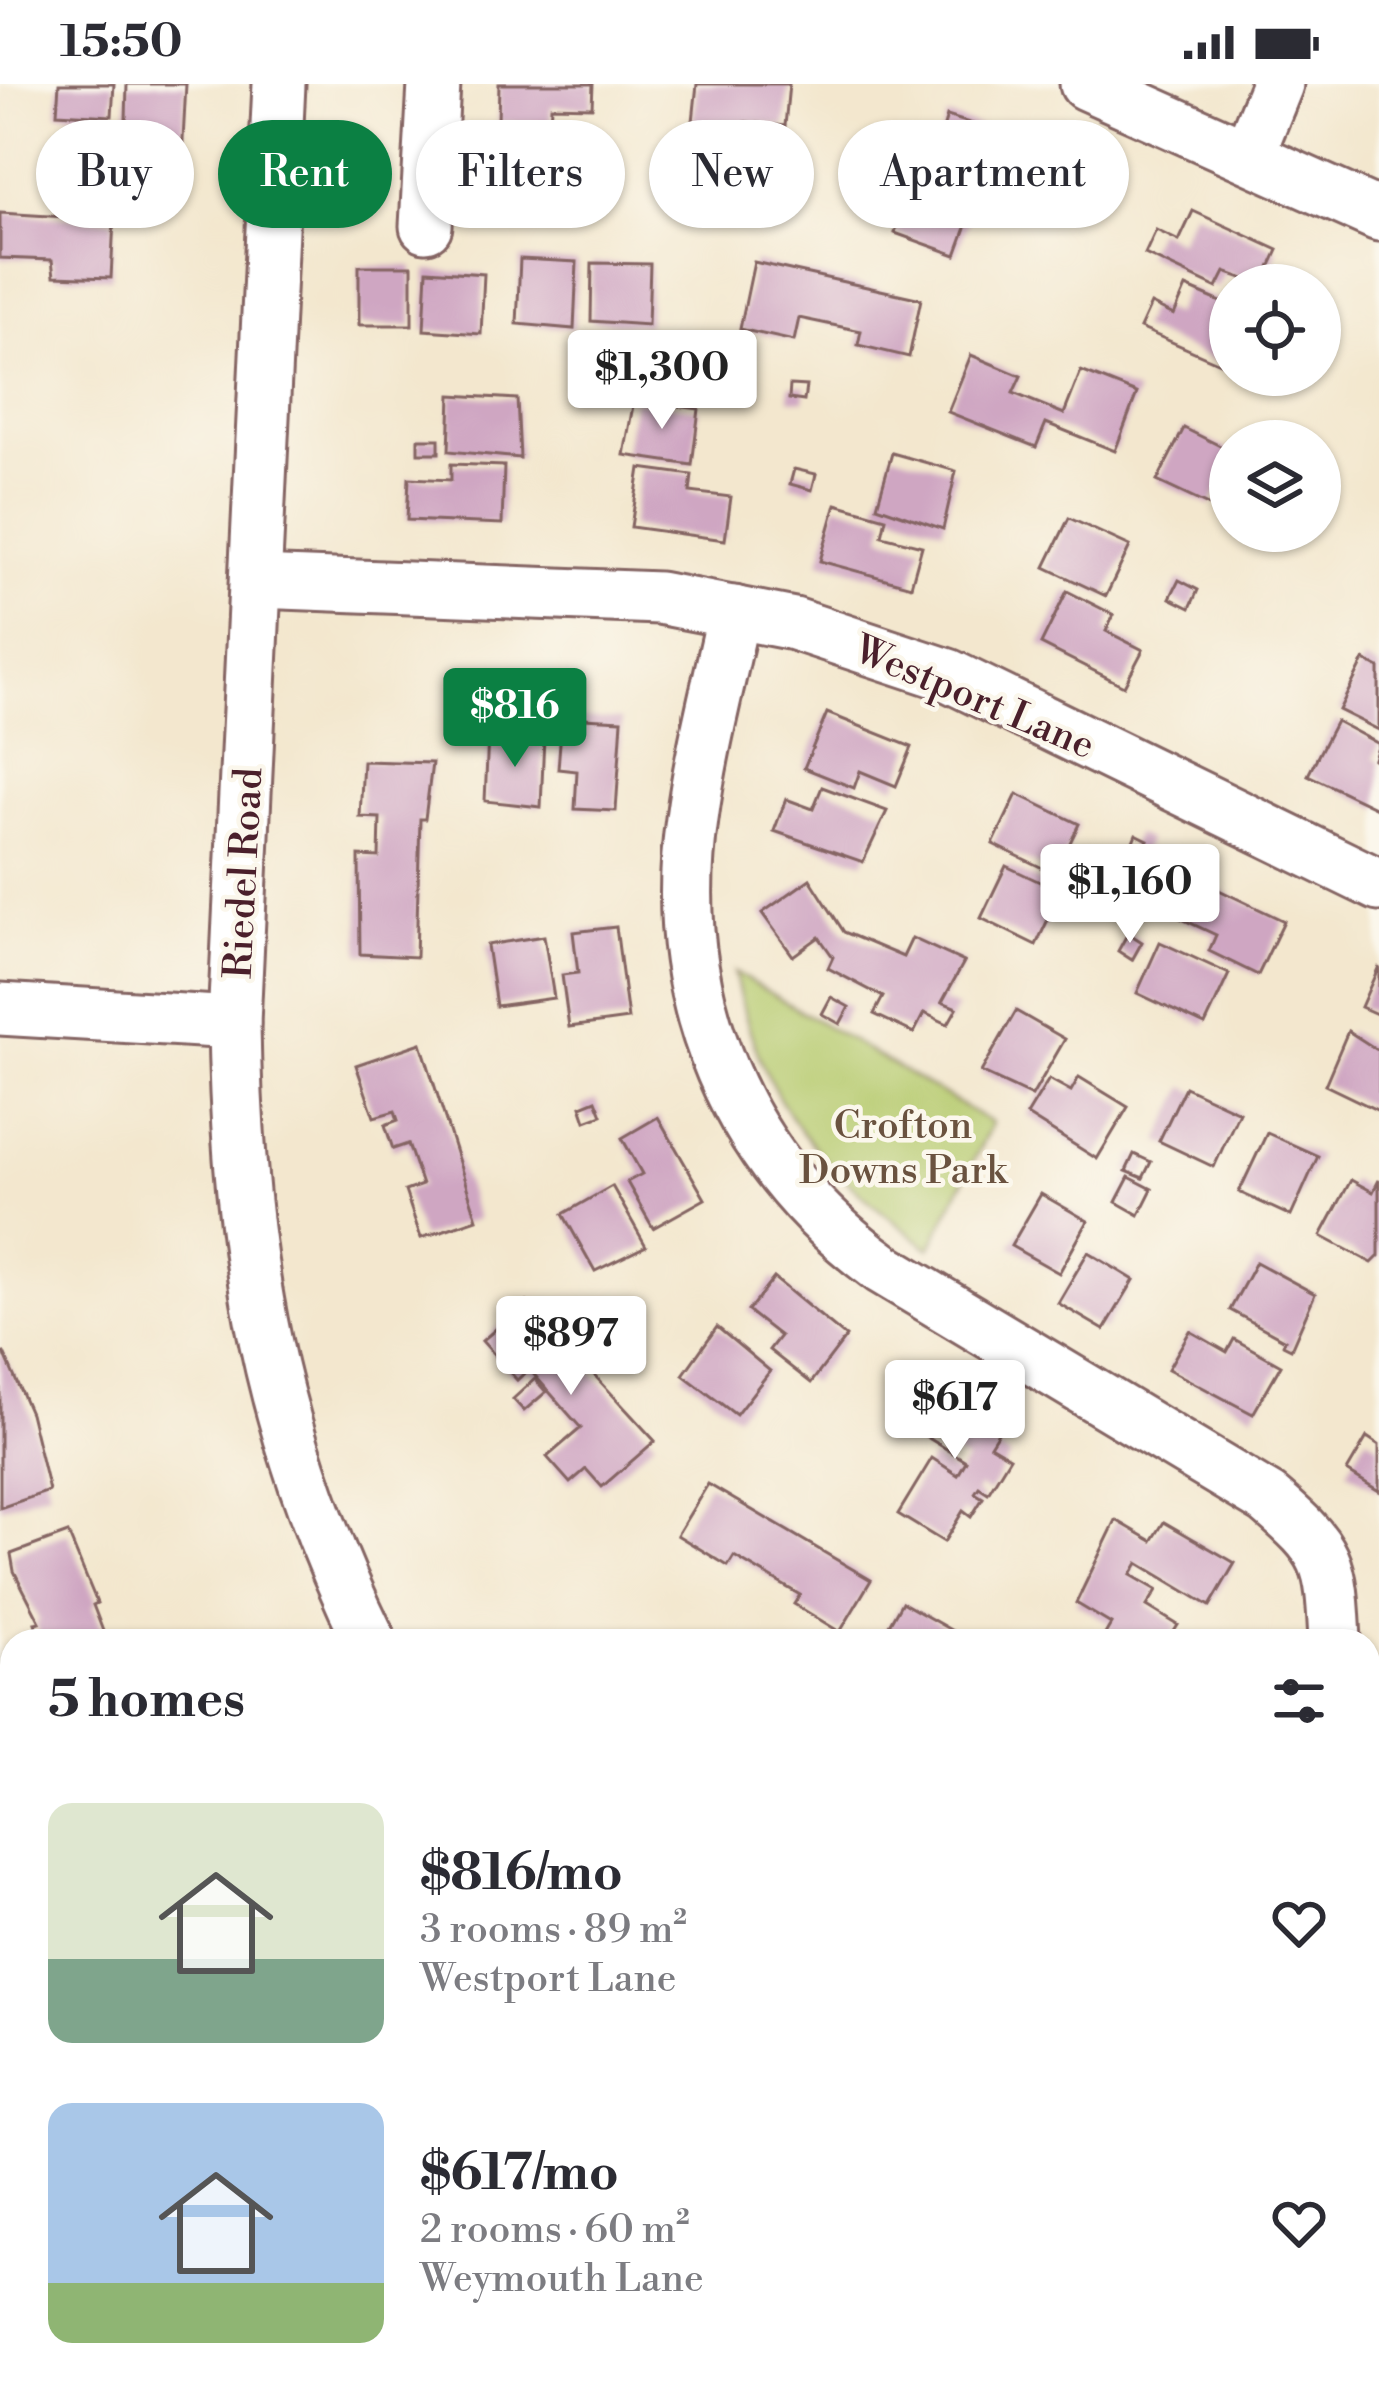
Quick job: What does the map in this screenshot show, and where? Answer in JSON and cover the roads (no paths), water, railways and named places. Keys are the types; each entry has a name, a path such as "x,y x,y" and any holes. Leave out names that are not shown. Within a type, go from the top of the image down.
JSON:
{"street":[{"name":"Riedel Road","path":"279,84 234,1024 236,1141 266,1361 298,1471 365,1629"},
{"path":"432,120 434,84"},
{"path":"1086,84 1379,215"},
{"path":"1249,153 1276,84"},
{"name":"Westport Lane","path":"256,582 659,598 849,640 948,675 1379,885"},
{"path":"734,612 692,819 689,924 709,1037 753,1137 792,1189 839,1237 882,1268 1268,1498 1327,1558 1334,1629"},
{"path":"0,1009 234,1024"}],"park label":[{"name":"Crofton Downs Park","path":"903,1146"}]}
